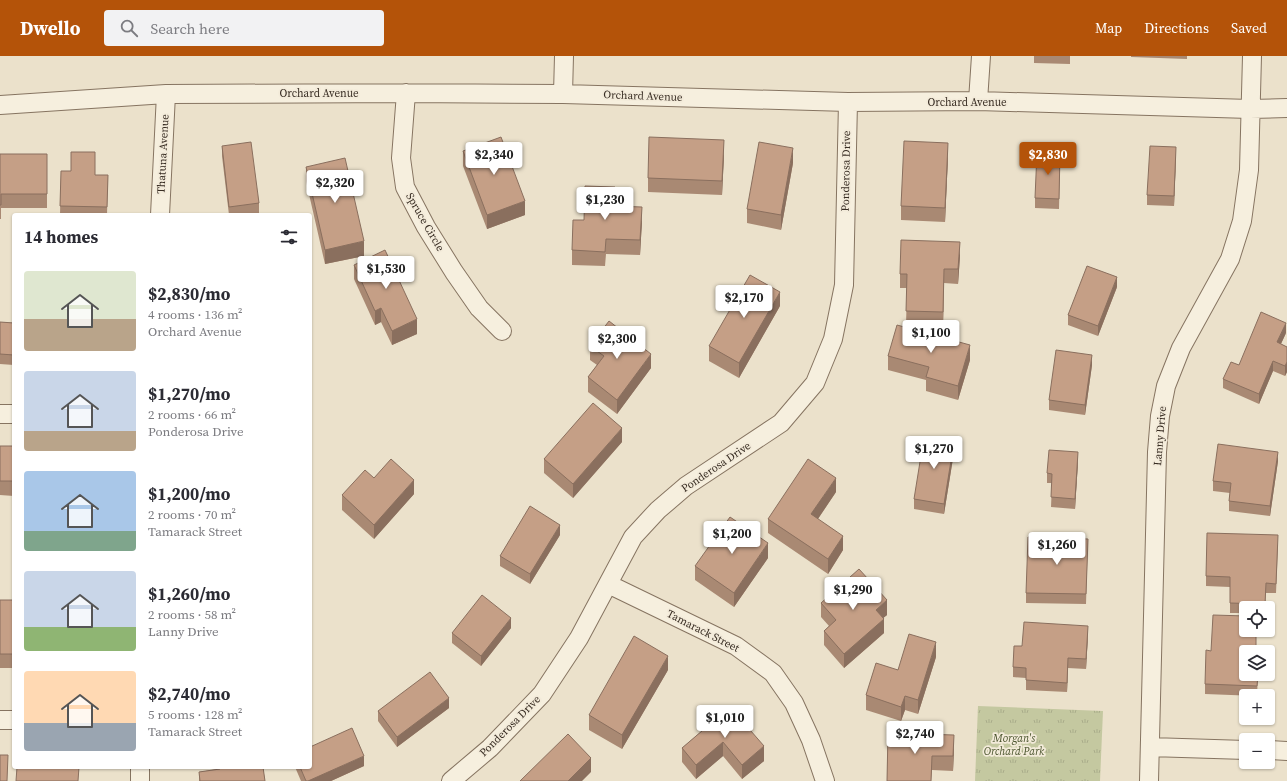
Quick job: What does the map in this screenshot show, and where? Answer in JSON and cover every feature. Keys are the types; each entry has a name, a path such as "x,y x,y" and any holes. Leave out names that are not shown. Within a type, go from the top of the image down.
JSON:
{"street":[{"path":"563,94 564,56"},
{"path":"978,101 981,56"},
{"name":"Lanny Drive","path":"1148,781 1157,452 1160,416 1166,386 1181,348 1230,259 1242,221 1249,170 1252,56"},
{"name":"Orchard Avenue","path":"0,105 166,94 406,93 563,94 848,102 978,101 1287,108"},
{"name":"Spruce Circle","path":"406,93 401,158 404,186 426,227 454,272 479,308 502,331"},
{"name":"Thatuna Avenue","path":"160,213 166,94"},
{"name":"Ponderosa Drive","path":"451,781 490,748 542,694 579,638 633,537 658,510 686,486 781,423 815,382 833,339 844,285 848,102"},
{"path":"0,414 12,414"},
{"name":"Tamarack Street","path":"608,584 736,646 773,673 794,703 812,740 825,781"},
{"path":"0,720 12,720"},
{"path":"1150,747 1239,750"},
{"path":"1275,750 1287,751"},
{"path":"140,769 140,781"}],"green space":[{"name":"Morgan's Orchard Park","path":"978,706 1103,711 1100,781 975,781"}],"building":[{"path":"501,137 525,201 487,215 463,151"},
{"path":"649,137 724,140 722,181 648,178"},
{"path":"904,141 948,143 945,208 901,206"},
{"path":"251,142 259,203 229,207 222,146"},
{"path":"759,142 793,148 781,215 747,209"},
{"path":"1150,146 1176,147 1174,196 1147,195"},
{"path":"71,152 95,152 95,175 108,175 107,207 60,206 61,171 71,171"},
{"path":"1037,152 1060,153 1059,199 1035,198"},
{"path":"0,154 47,154 47,194 1,194 0,205"},
{"path":"345,158 364,241 325,250 306,167"},
{"path":"585,186 615,187 614,206 642,207 640,240 606,239 605,252 572,250 573,220 584,220"},
{"path":"901,240 960,242 958,269 944,269 943,312 906,311 907,274 900,274"},
{"path":"385,250 417,319 392,331 381,308 375,311 354,265"},
{"path":"1087,266 1117,277 1098,326 1068,315"},
{"path":"750,275 780,292 739,363 709,346"},
{"path":"1261,312 1286,323 1277,342 1287,347 1287,362 1285,366 1273,361 1259,394 1223,379 1231,362 1239,365"},
{"path":"609,321 651,354 617,400 588,377 604,356 590,346"},
{"path":"0,322 12,323 12,355 0,354"},
{"path":"897,325 970,345 958,386 926,377 929,367 888,356"},
{"path":"1056,350 1092,355 1085,405 1049,400"},
{"path":"593,403 622,428 573,484 544,459"},
{"path":"924,437 954,442 944,504 914,499"},
{"path":"1218,444 1278,452 1270,506 1229,501 1231,483 1213,481"},
{"path":"0,446 12,446 12,481 0,481"},
{"path":"1049,450 1078,452 1075,499 1051,497 1052,474 1047,473"},
{"path":"391,459 414,480 374,525 342,495 365,470 374,478"},
{"path":"808,459 836,478 811,514 843,536 828,559 768,519"},
{"path":"530,506 560,525 530,574 500,556"},
{"path":"730,517 768,543 734,593 695,566"},
{"path":"1207,533 1278,535 1276,584 1266,583 1265,601 1239,601 1239,603 1230,603 1230,577 1206,576"},
{"path":"1028,537 1088,539 1086,594 1026,593"},
{"path":"859,569 887,600 876,610 884,619 844,654 824,631 836,620 821,603"},
{"path":"482,595 511,618 481,656 452,633"},
{"path":"0,600 12,600 12,654 0,654"},
{"path":"1213,615 1239,616 1239,637 1256,637 1256,645 1239,645 1239,681 1257,681 1257,686 1205,684 1206,650 1211,651"},
{"path":"1024,622 1088,626 1086,659 1068,658 1067,683 1026,680 1026,668 1013,667 1014,646 1022,646"},
{"path":"909,634 936,642 918,700 905,696 901,707 866,695 876,663 898,670"},
{"path":"634,636 668,656 622,735 589,715"},
{"path":"430,672 449,698 397,737 378,711"},
{"path":"730,707 764,746 742,765 723,742 696,765 682,748"},
{"path":"352,728 364,756 306,781 301,769 312,769 312,746"},
{"path":"888,733 954,735 953,756 932,756 931,781 887,781"},
{"path":"568,734 591,758 568,781 520,781"},
{"path":"0,755 8,755 7,781 0,781"},
{"path":"17,769 79,769 78,781 16,781"},
{"path":"220,769 263,769 265,781 200,781 199,772"}]}
